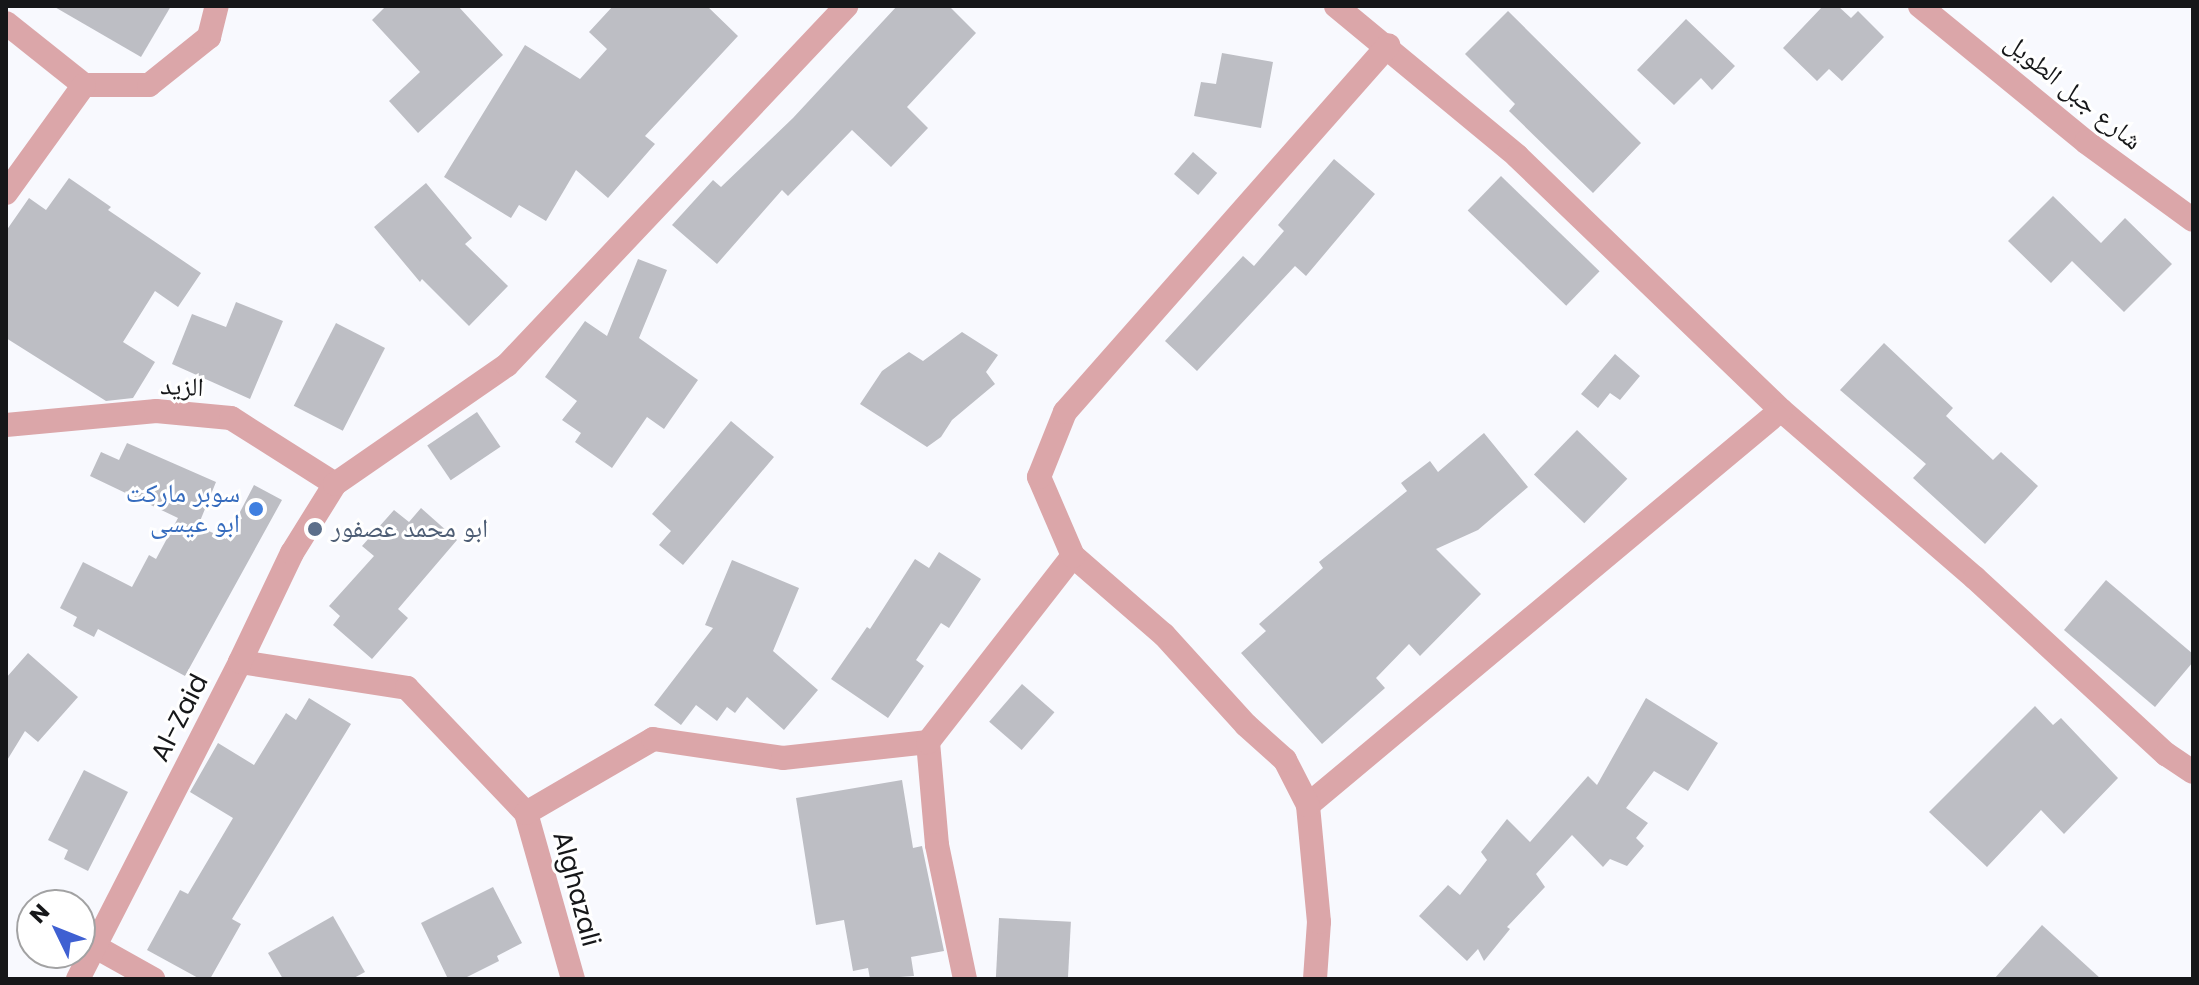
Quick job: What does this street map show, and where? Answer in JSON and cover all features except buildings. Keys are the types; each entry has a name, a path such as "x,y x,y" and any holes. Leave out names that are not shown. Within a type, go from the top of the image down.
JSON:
{"street":[{"path":"6,23 84,85 149,85 209,37 217,6"},
{"path":"335,484 507,365 846,6"},
{"path":"1336,6 1388,45 1517,156 1781,410 1975,578 2166,754 2193,772"},
{"name":"شارع جبل الطويل","path":"1920,6 2086,142 2193,220"},
{"path":"1315,979 1319,922 1308,805 1285,760 1246,725 1164,635 1073,556 1039,477 1065,412 1388,45"},
{"path":"6,193 84,85"},
{"path":"1308,805 1781,410"},
{"name":"الزيد","path":"6,425 156,411 231,418 335,484"},
{"name":"Al-Zaid","path":"96,942 240,662 292,553 335,484"},
{"path":"965,979 937,845 928,742 1073,556"},
{"path":"240,662 407,688 526,813 653,739 783,758 928,742"},
{"name":"Alghazali","path":"526,813 573,979"},
{"path":"96,947 153,979"}],"place":[{"name":"سوبر ماركت ابو عيسی","path":"256,509"},
{"name":"ابو محمد عصفور","path":"315,529"}]}
